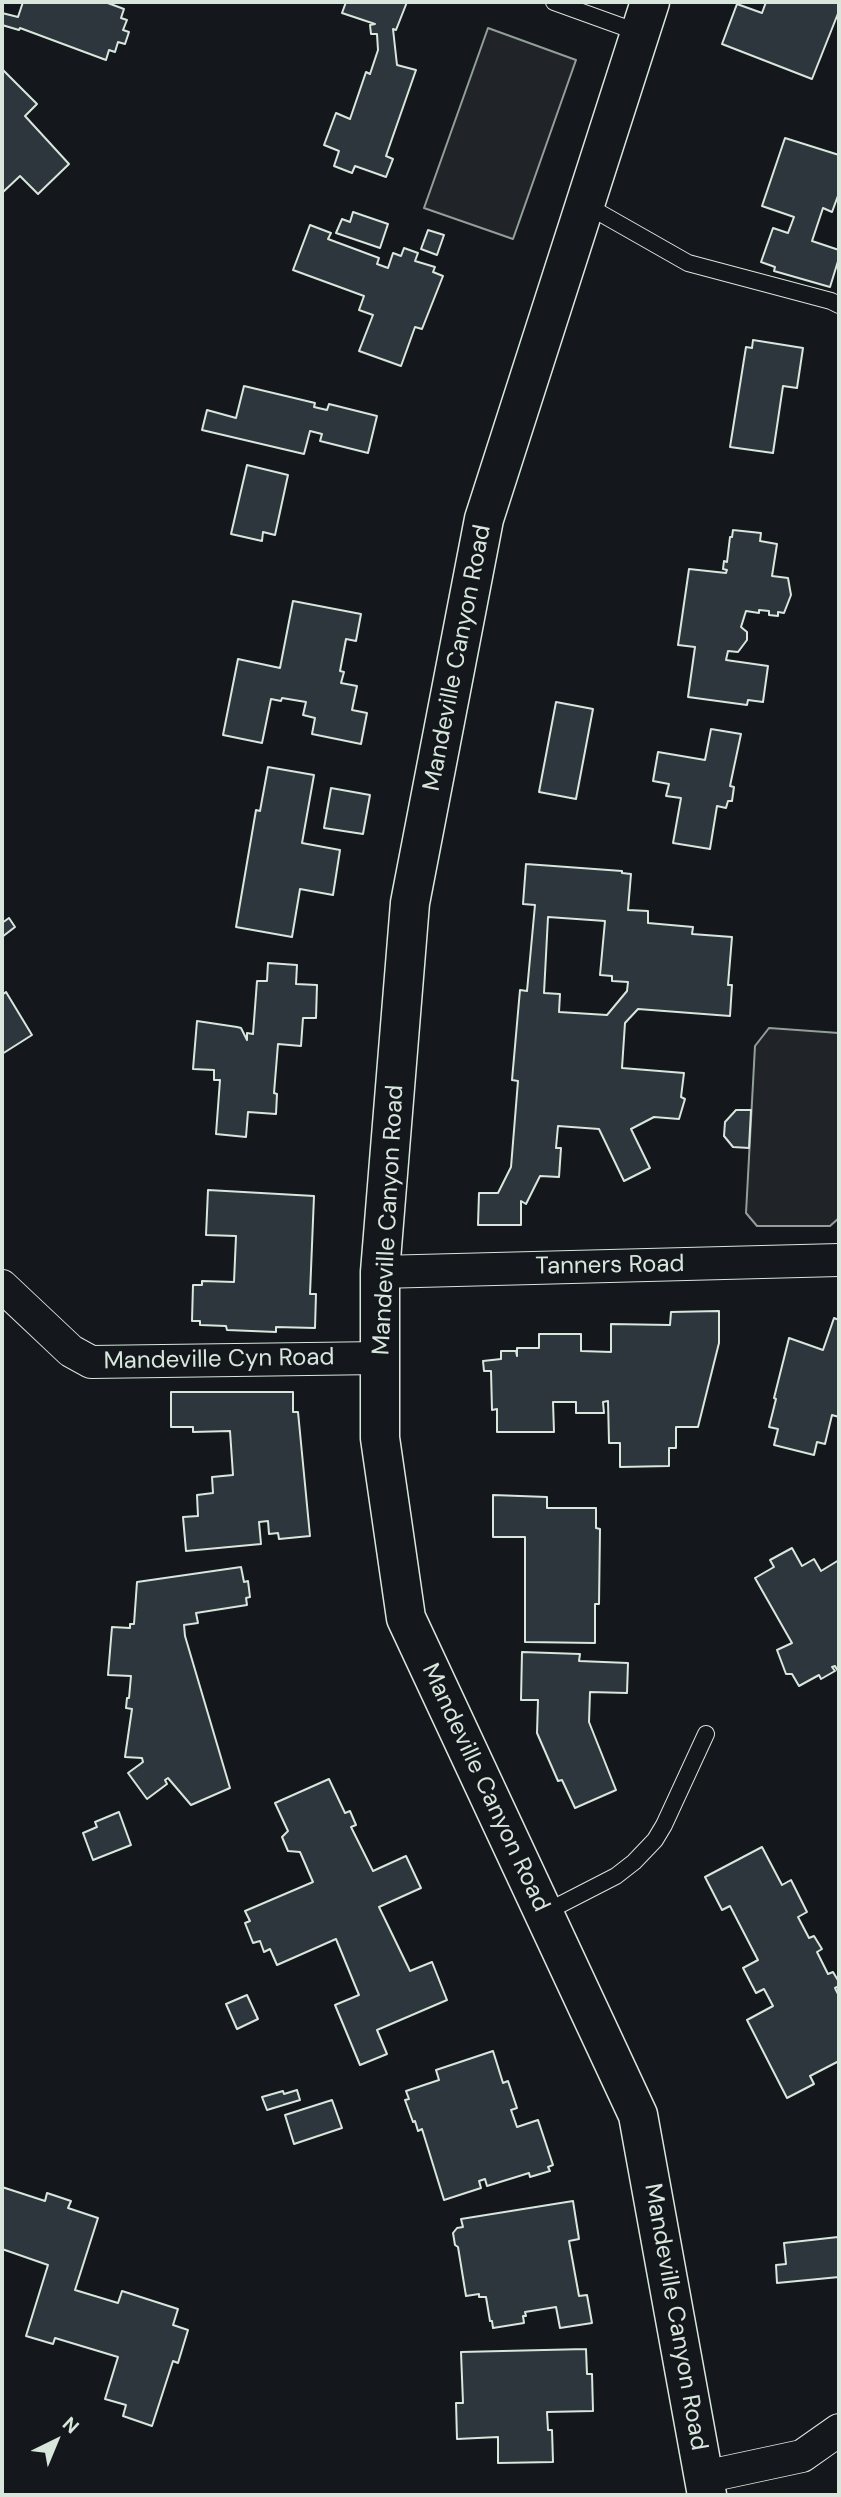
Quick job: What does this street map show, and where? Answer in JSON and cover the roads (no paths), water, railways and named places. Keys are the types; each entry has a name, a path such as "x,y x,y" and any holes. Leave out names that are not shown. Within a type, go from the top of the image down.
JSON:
{"street":[{"name":"Mandeville Canyon Road","path":"645,17 481,532 410,903 380,1272 380,1438 405,1618 638,2115 705,2486"},
{"name":"Tanners Road","path":"380,1272 839,1260"},
{"name":"Mandeville Cyn Road","path":"2,1286 71,1351 91,1362 380,1358"},
{"path":"705,2486 802,2456 839,2430"}],"lane":[{"path":"554,2 645,17"},
{"path":"586,205 688,263 839,305"},
{"path":"544,1913 616,1876 655,1840 706,1734"}]}
